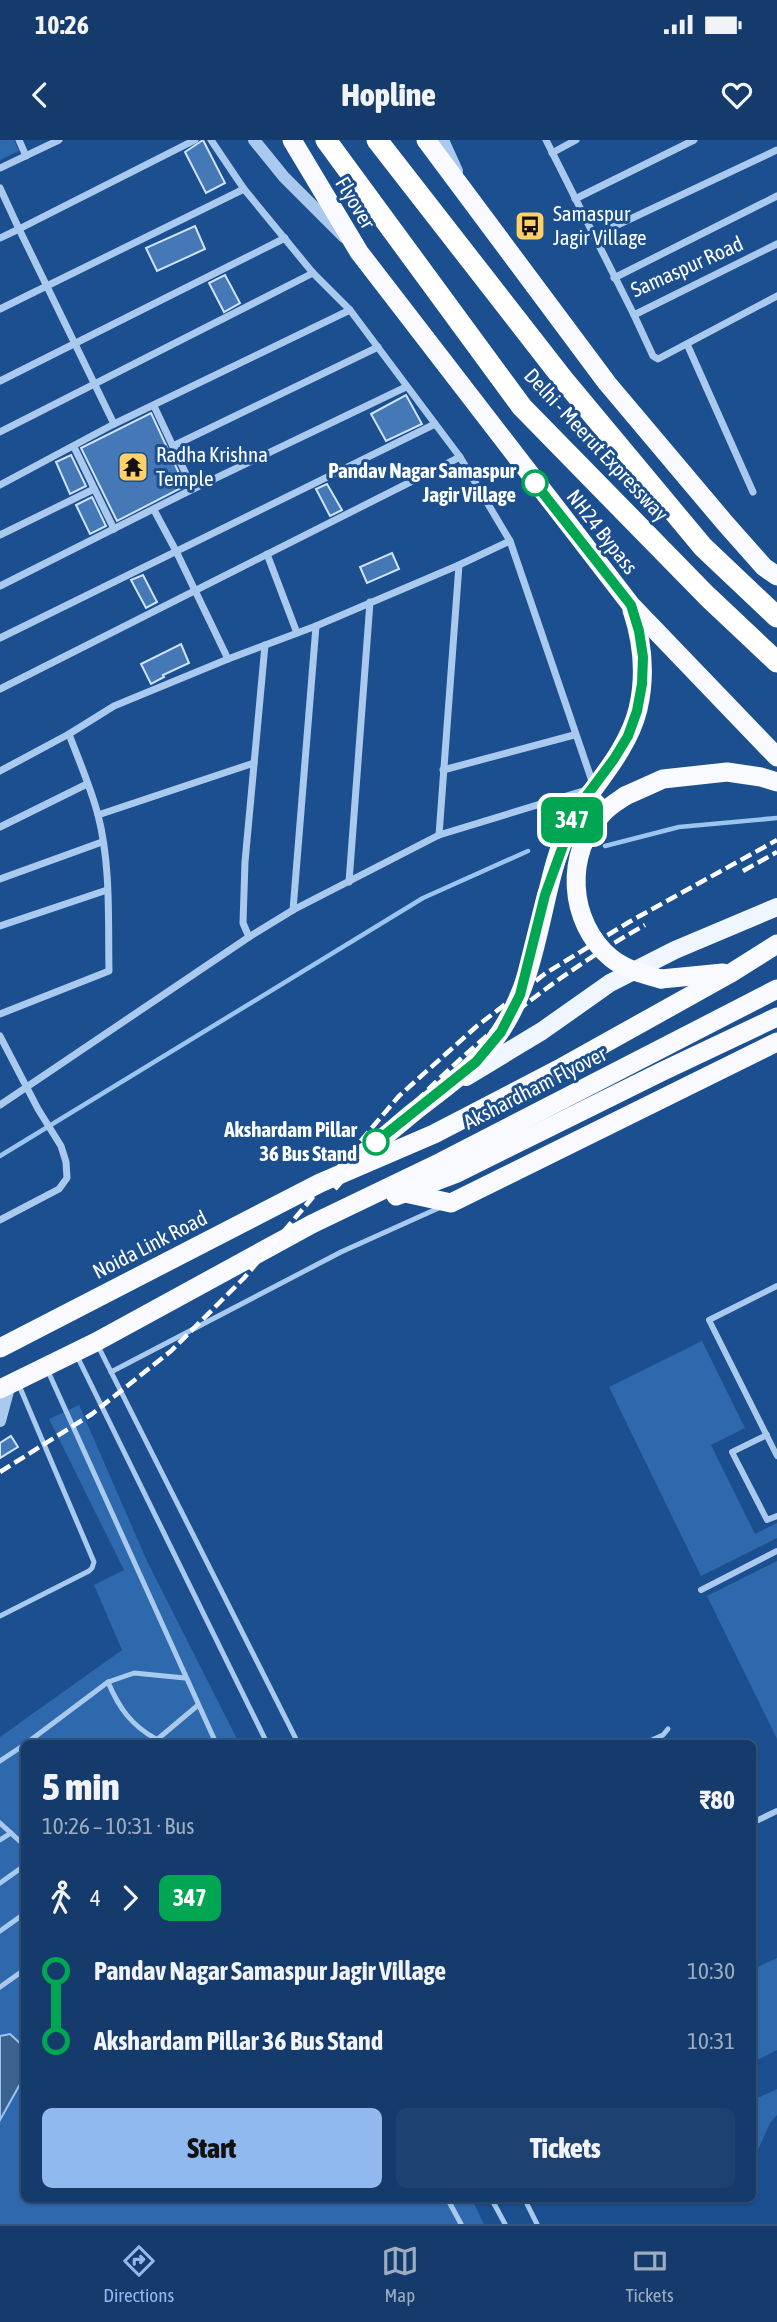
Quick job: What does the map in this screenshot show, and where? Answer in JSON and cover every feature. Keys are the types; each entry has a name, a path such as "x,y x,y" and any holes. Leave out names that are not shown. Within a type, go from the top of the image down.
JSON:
{"highway":[{"name":"Delhi - Meerut Expressway","path":"326,140 522,407 677,567 777,662"},
{"name":"Delhi - Meerut Expressway","path":"377,140 563,379 703,547 777,617"},
{"path":"426,140 607,383 725,523 764,567 777,576"},
{"name":"Flyover","path":"297,148 359,252"},
{"name":"NH24 Bypass","path":"359,252 631,605 777,757"},
{"path":"320,1183 357,1157 476,1062 501,1032 520,995 545,895 576,810 628,736 637,711 643,657 631,605"},
{"path":"731,973 661,979 635,972 611,958 593,938 580,914 575,887 578,860 587,834 603,813 625,796 663,779 727,772 777,782"},
{"name":"Akshardham Flyover","path":"320,1183 434,1134 557,1070 731,973 777,944"},
{"name":"Akshardham Flyover","path":"312,1224 441,1162 777,989"},
{"path":"9,1384 96,1342 312,1224 457,1173 777,1017"},
{"path":"405,1193 451,1203 777,1042"},
{"name":"Noida Link Road","path":"0,1348 320,1183"}],"main road":[{"path":"433,1097 542,1031 610,983 675,950 777,907"}],"street":[{"path":"19,140 26,156"},
{"path":"0,168 59,140"},
{"path":"0,238 195,140"},
{"path":"0,1105 248,937 293,910 439,835 594,788 510,541 460,457 378,347 350,310 313,273 244,189 211,140"},
{"path":"254,140 284,177 359,252"},
{"path":"443,140 474,207"},
{"name":"Samaspur Road","path":"545,140 634,315 777,244"},
{"path":"552,153 576,140"},
{"path":"575,199 694,140"},
{"path":"594,236 777,150"},
{"path":"0,188 114,424"},
{"path":"0,309 244,189"},
{"path":"614,278 777,196"},
{"path":"0,381 285,238"},
{"path":"0,432 313,273"},
{"path":"634,315 653,356 658,359 777,296"},
{"path":"0,485 114,424 350,310"},
{"path":"687,345 753,492"},
{"path":"173,446 378,347"},
{"path":"0,586 193,489 406,387"},
{"path":"154,406 193,489"},
{"path":"0,638 435,424"},
{"path":"74,447 114,529"},
{"path":"0,689 460,457"},
{"path":"0,536 94,489"},
{"path":"154,510 228,659"},
{"path":"0,771 114,706 316,626 510,541"},
{"path":"267,554 297,633"},
{"path":"439,835 459,565"},
{"path":"349,882 370,601"},
{"path":"293,910 316,626"},
{"path":"248,937 243,923 245,862 265,645"},
{"path":"0,1014 110,971 103,842 98,815 69,734"},
{"path":"443,770 574,735"},
{"path":"98,815 254,763"},
{"path":"0,827 87,784"},
{"path":"0,879 103,842"},
{"path":"0,926 107,890"},
{"path":"0,1036 38,1109 61,1146 67,1178 59,1189 0,1220"},
{"path":"777,1286 709,1320 777,1456"},
{"path":"0,1421 9,1384"},
{"path":"767,1435 733,1452 767,1520 777,1516"},
{"path":"701,1590 777,1551"},
{"path":"756,1821 777,1811"}],"lane":[{"path":"110,1372 341,1252 451,1203"},
{"path":"96,1342 296,1740"},
{"path":"75,1352 266,1740"},
{"path":"46,1367 214,1740"},
{"path":"0,1616 89,1571 94,1562 9,1384"},
{"path":"31,1740 107,1682 134,1673 185,1678"},
{"path":"107,1682 125,1715 153,1740"},
{"path":"155,1740 197,1706"},
{"path":"652,1740 663,1735 668,1729"},
{"path":"0,1761 21,1747"},
{"path":"0,1823 21,1842"},
{"path":"0,1840 11,1833"},
{"path":"0,1883 21,1868"},
{"path":"0,1931 21,1916"},
{"path":"0,1987 21,1972"},
{"path":"449,2202 461,2224"},
{"path":"493,2202 505,2224"},
{"path":"526,2202 537,2224"}],"shaded area":[{"path":"0,140 14,140 19,151 0,160"},
{"path":"702,1341 745,1428 711,1445 755,1534 777,1523 777,1538 701,1576 609,1387"},
{"path":"79,1405 147,1561 237,1740 21,1740 21,2202 473,2202 484,2224 0,2224 0,1737 122,1650 94,1585 124,1570 49,1419"},
{"path":"777,1561 777,1739 707,1596"},
{"path":"777,1958 777,2050 756,2060 756,1968"},
{"path":"10,2034 21,2044 21,2082 0,2120 0,2036"},
{"path":"777,2089 777,2115 770,2123 757,2152 756,2150 756,2099"}],"building":[{"path":"203,140 225,183 206,193 185,152"},
{"path":"195,226 205,249 157,271 146,248"},
{"path":"225,275 240,303 224,312 209,283"},
{"path":"406,395 422,424 386,441 371,414"},
{"name":"Radha Krishna Temple","path":"151,413 185,486 117,521 81,448"},
{"path":"71,455 86,486 70,494 56,462"},
{"path":"327,484 342,510 330,516 316,489"},
{"path":"92,497 106,526 90,534 76,505"},
{"path":"392,553 399,569 367,583 360,567"},
{"path":"143,575 157,602 146,608 131,580"},
{"path":"181,644 189,663 151,684 141,664"},
{"path":"11,1436 18,1447 0,1458 0,1443"}],"waterway":[{"path":"605,846 679,827 777,818"},
{"path":"0,1156 423,898 528,851"}],"railway":[{"path":"0,1472 92,1414 171,1351 244,1278 399,1096 477,1026 546,973 629,922 777,840"},
{"path":"743,871 777,852"},
{"path":"335,1189 405,1113 478,1043 558,980 645,925"}],"bus line":[{"name":"347","path":"376,1142 476,1062 501,1032 520,995 545,895 576,810 614,759 628,736 637,711 643,657 631,605 535,483"}],"place":[{"name":"Samaspur Jagir Village","path":"530,226"},
{"name":"Radha Krishna Temple","path":"133,467"},
{"name":"Pandav Nagar Samaspur Jagir Village","path":"535,483"},
{"name":"Akshardam Pillar 36 Bus Stand","path":"376,1142"}]}
